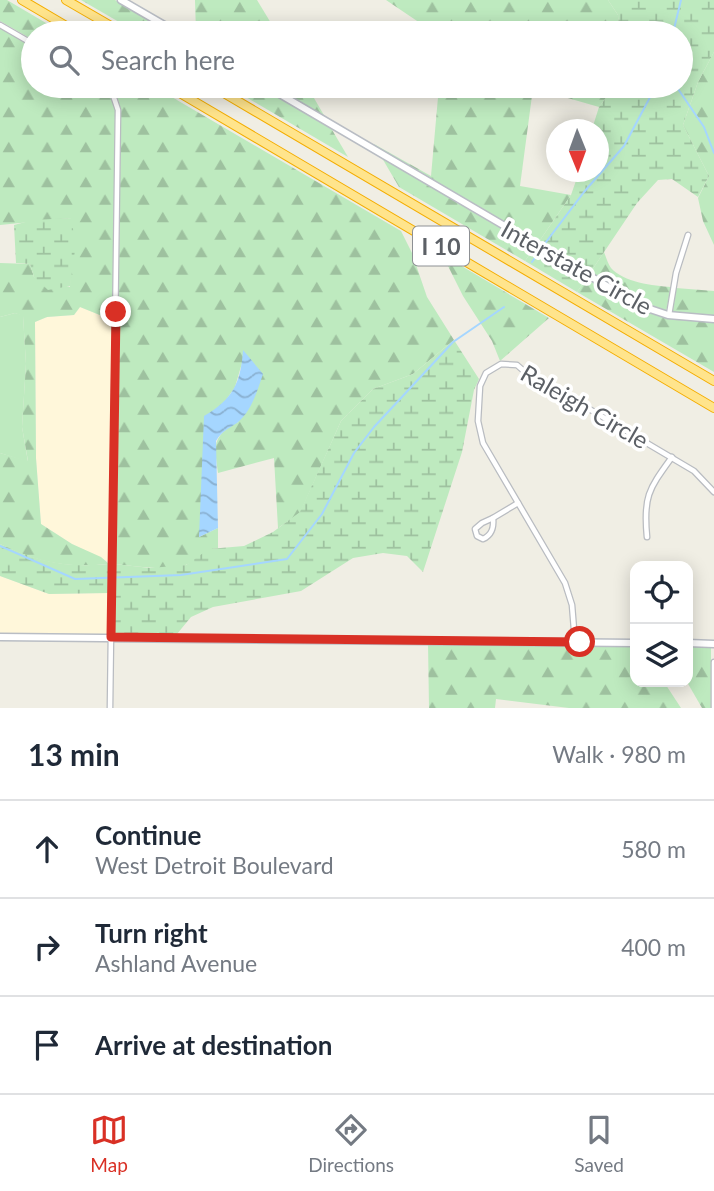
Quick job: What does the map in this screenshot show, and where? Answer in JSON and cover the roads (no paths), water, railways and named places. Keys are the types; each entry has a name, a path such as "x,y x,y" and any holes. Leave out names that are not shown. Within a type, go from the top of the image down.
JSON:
{"highway":[{"path":"22,0 58,21"},
{"path":"66,0 102,21"},
{"name":"I 10","path":"188,98 714,408"},
{"name":"I 10","path":"232,98 714,380"}],"street":[{"path":"121,0 157,21"},
{"path":"0,24 21,37"},
{"path":"110,708 118,165 118,110 114,98"},
{"name":"Interstate Circle","path":"286,98 641,306 668,316 714,319"},
{"path":"668,316 681,251 688,235"},
{"name":"Raleigh Circle","path":"575,642 574,615 569,593 486,451 478,421 478,393 482,379 491,368 501,363 517,366 534,380 552,387 672,457 698,474 714,492"},
{"path":"647,537 648,492 672,457"},
{"path":"493,518 493,528 488,537 483,539 477,536 477,527 518,503"},
{"path":"0,637 630,643"},
{"path":"693,643 714,643"},
{"path":"714,662 714,708"}],"water":[{"path":"243,350 263,374 247,413 216,441 218,528 199,537 204,416 222,404 233,389 240,372"}],"waterway":[{"path":"676,21 681,0"},
{"path":"543,246 584,192 624,146 650,98"},
{"path":"684,98 704,127 714,153"},
{"path":"532,262 540,251"},
{"path":"0,546 75,579 181,575 287,559 322,514 354,453 374,427 453,342 504,307"}]}
